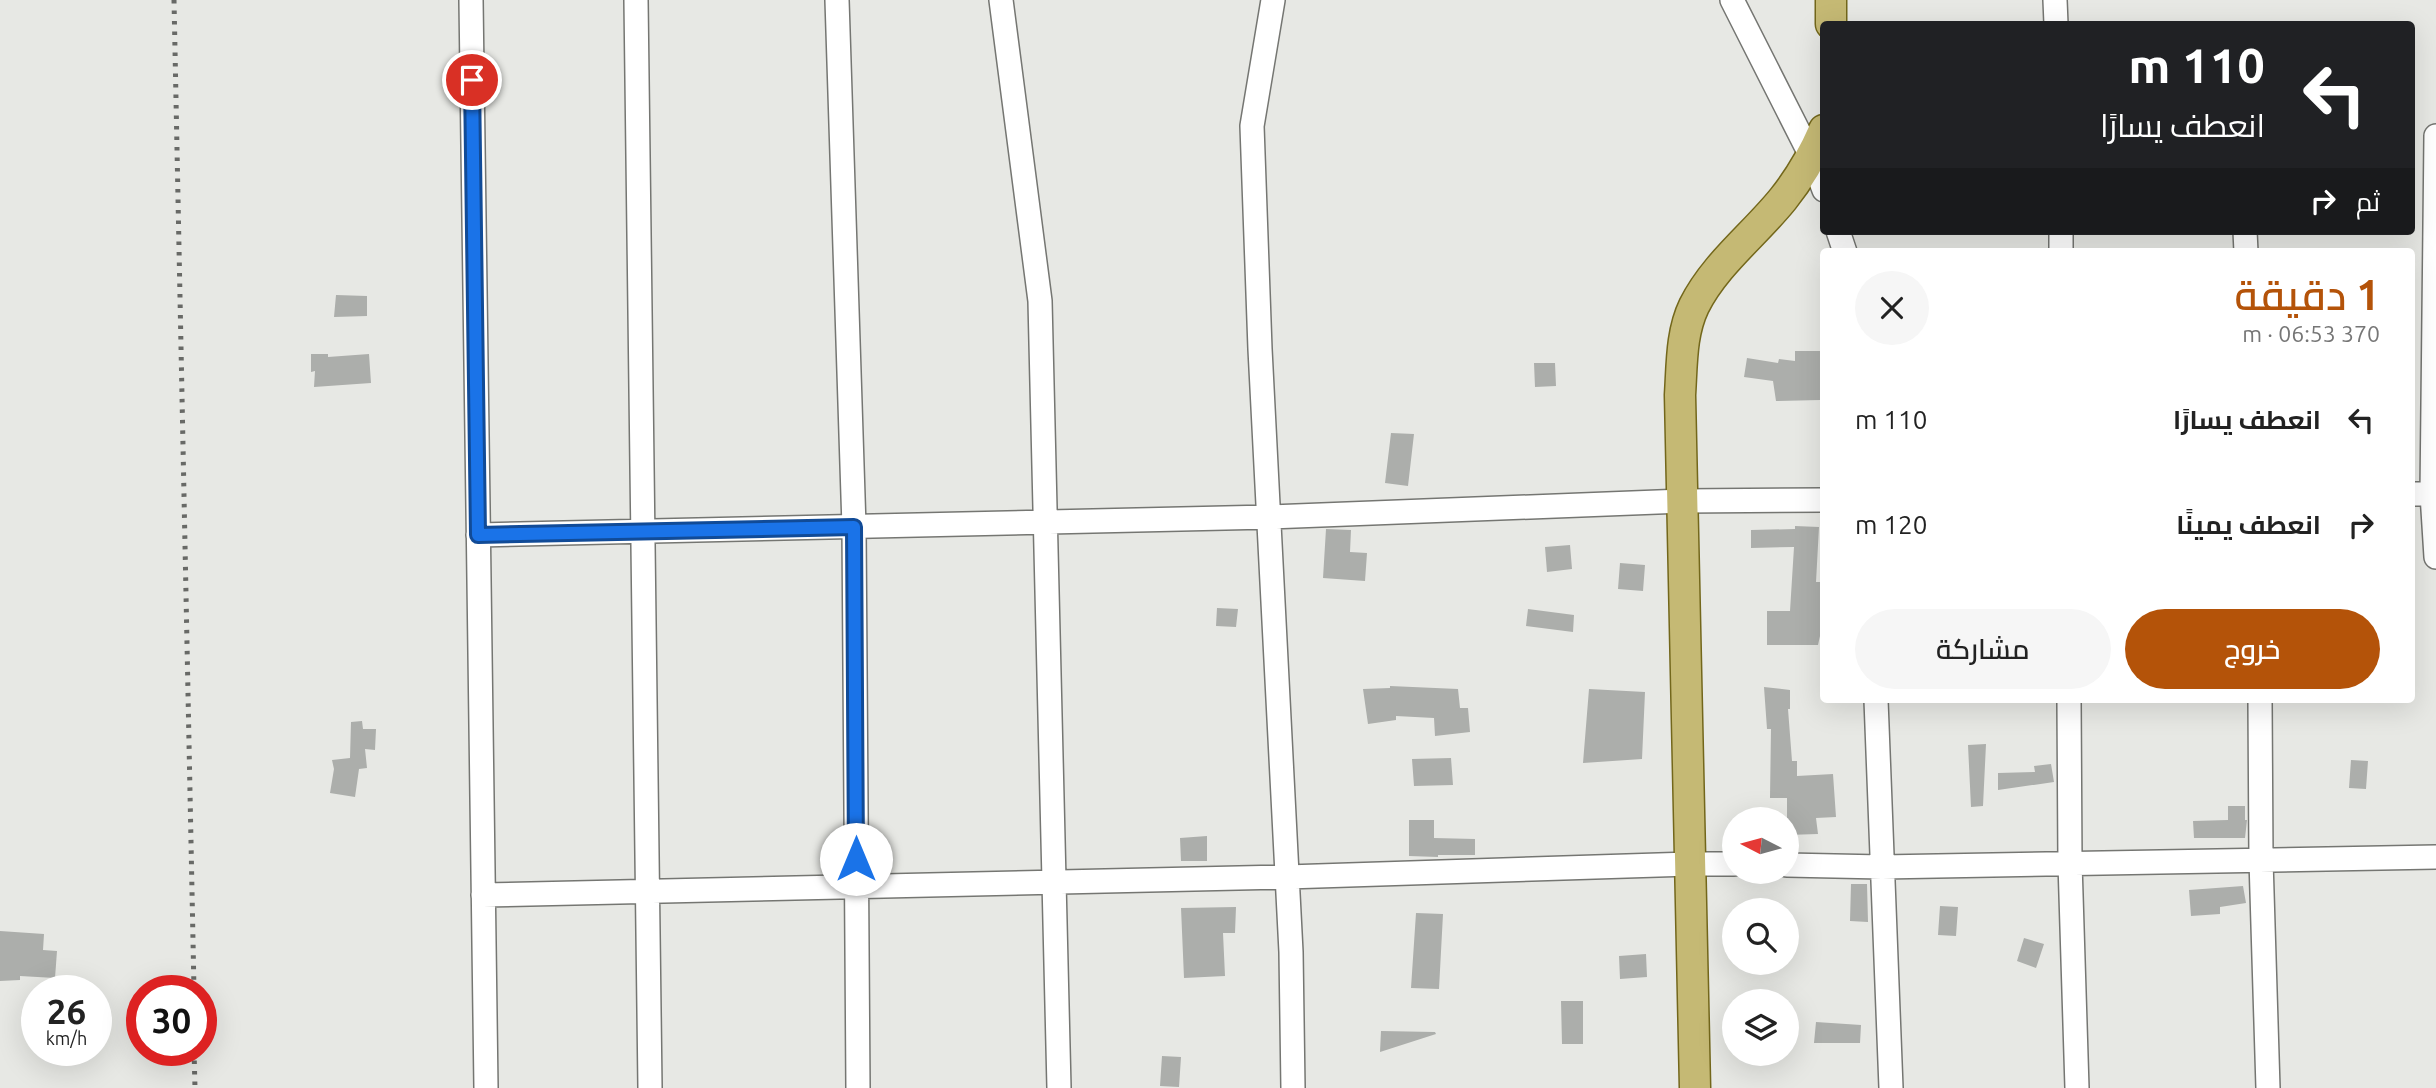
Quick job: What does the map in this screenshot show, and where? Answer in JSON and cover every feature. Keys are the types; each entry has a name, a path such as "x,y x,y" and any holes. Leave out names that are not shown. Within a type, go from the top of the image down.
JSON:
{"main road":[{"path":"1830,0 1831,21"},
{"path":"1695,1088 1680,394 1683,339 1694,306 1716,272 1783,199 1812,158 1820,139"}],"street":[{"path":"471,0 486,1088"},
{"path":"636,0 650,1088"},
{"path":"836,0 854,527 858,1088"},
{"path":"1001,0 1040,301 1059,1088"},
{"path":"1273,0 1252,126 1287,877 1293,1088"},
{"path":"1732,0 1812,158 1820,179"},
{"path":"2055,0 2056,21"},
{"path":"2436,136 2427,494 2436,558"},
{"path":"478,535 1269,517 1683,501 1820,500"},
{"path":"1876,703 1891,1088"},
{"path":"2069,703 2070,863 2077,1088"},
{"path":"2260,703 2267,1088"},
{"path":"1799,865 1882,867 2436,857"},
{"path":"483,895 1287,877 1722,864"}],"building":[{"path":"336,295 367,296 367,316 334,317"},
{"path":"1795,351 1820,351 1820,400 1776,401 1773,381 1744,377 1747,358 1778,363 1779,359 1795,361"},
{"path":"311,354 328,354 328,357 369,354 371,383 314,387 315,371 311,372"},
{"path":"1534,363 1555,363 1556,386 1535,387"},
{"path":"1391,433 1414,434 1408,486 1385,483"},
{"path":"1795,526 1819,527 1816,582 1820,582 1818,645 1767,645 1767,611 1790,611 1794,547 1751,548 1751,530 1795,529"},
{"path":"1326,529 1351,530 1350,552 1367,553 1365,581 1323,578"},
{"path":"1570,545 1572,569 1547,572 1545,547"},
{"path":"1620,563 1645,565 1643,591 1618,589"},
{"path":"1217,608 1238,609 1236,627 1216,626"},
{"path":"1528,609 1574,615 1573,632 1526,626"},
{"path":"1390,686 1458,689 1460,708 1468,708 1470,732 1435,736 1434,718 1396,716 1396,720 1368,724 1363,689"},
{"path":"1764,687 1790,690 1788,709 1792,761 1797,761 1797,776 1833,774 1836,817 1816,818 1818,834 1799,835 1799,807 1787,807 1787,798 1770,798 1771,729 1767,729"},
{"path":"1589,689 1645,692 1642,759 1583,763"},
{"path":"362,721 363,729 376,729 375,750 365,749 367,768 359,769 355,797 330,793 334,769 332,760 350,758 351,722"},
{"path":"1986,744 1983,806 1971,807 1968,745"},
{"path":"1451,758 1453,785 1414,786 1412,759"},
{"path":"2351,760 2368,761 2366,789 2349,788"},
{"path":"2051,764 2054,782 1998,790 1998,773 2035,772 2034,766"},
{"path":"2228,806 2245,806 2245,838 2194,838 2193,821 2228,820"},
{"path":"1409,820 1434,820 1434,838 1475,839 1475,855 1409,856"},
{"path":"1207,836 1207,861 1181,861 1180,838"},
{"path":"1851,884 1867,884 1868,922 1850,921"},
{"path":"2243,886 2246,903 2220,907 2220,914 2191,916 2189,890"},
{"path":"1940,906 1958,907 1956,936 1938,935"},
{"path":"1236,907 1235,933 1223,933 1225,976 1184,978 1181,908"},
{"path":"1416,913 1443,914 1439,989 1411,988"},
{"path":"0,931 44,934 43,950 57,951 55,975 21,975 20,980 0,981"},
{"path":"2024,938 2044,944 2036,968 2017,961"},
{"path":"1646,954 1647,977 1620,979 1619,956"},
{"path":"1561,1001 1583,1001 1583,1044 1562,1044"},
{"path":"1816,1022 1861,1025 1860,1043 1814,1043"},
{"path":"1381,1031 1435,1032 1436,1034 1380,1052"},
{"path":"1162,1056 1181,1057 1179,1087 1160,1086"}],"railway":[{"path":"174,0 194,975"},
{"path":"194,1066 195,1088"}],"route":[{"path":"472,80 478,535 854,527 856,859"}]}
